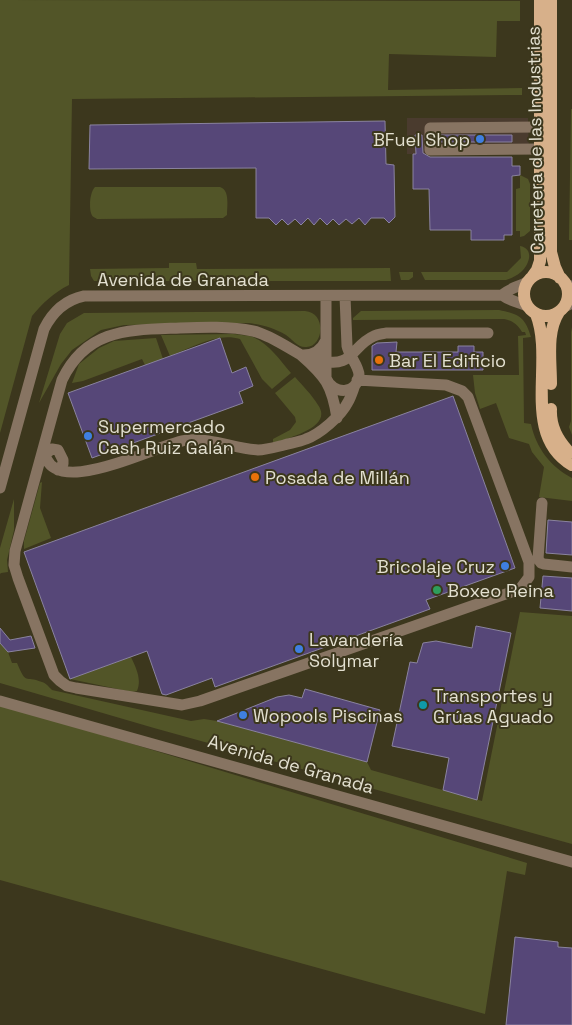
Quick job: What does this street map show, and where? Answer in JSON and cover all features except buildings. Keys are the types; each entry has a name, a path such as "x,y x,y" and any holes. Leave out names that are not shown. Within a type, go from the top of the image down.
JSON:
{"main road":[{"name":"Carretera de las Industrias","path":"530,280 537,270 540,261 540,0"},
{"name":"Carretera de las Industrias","path":"551,0 551,252 555,267 566,283"},
{"path":"572,455 559,441 550,416 551,336 554,320 565,307 568,295 566,283 549,273 537,274 530,280 524,294 542,336 544,429 552,447 572,465"},
{"path":"531,310 548,316 565,307"}],"street":[{"path":"540,127 430,128 430,150 540,149"},
{"name":"Avenida de Granada","path":"502,295 509,289 520,286 530,280"},
{"name":"Avenida de Granada","path":"0,488 44,328 53,313 67,302 84,296 502,295 511,301 519,302 531,310"},
{"path":"326,296 326,378 335,404 337,418"},
{"path":"43,452 50,466 71,473 96,470 186,440 218,442 259,450 275,448 307,439 337,418 348,402 356,382 358,370 350,357 347,346 345,296"},
{"path":"356,382 446,385 462,391 468,398 529,562 529,577 520,589 200,701 182,705 76,688 67,686 60,681 54,674 14,565 15,551 62,380 70,365 80,353 96,342 117,334 139,330 209,327 254,331 301,355 325,362 338,362 350,357 374,336 386,333 488,333"},
{"path":"301,355 307,356 319,351 326,340"},
{"path":"301,355 336,389 351,388 356,382"},
{"path":"542,503 537,555 539,561 544,564 572,566"},
{"name":"Avenida de Granada","path":"0,701 572,862"}],"shaded area":[{"path":"407,118 528,118 529,154 407,154"}],"green space":[{"path":"0,0 520,1 520,21 497,21 496,57 389,54 388,90 522,88 522,95 72,99 69,285 58,291 32,316 0,433"},
{"path":"571,109 572,240 569,240"},
{"path":"520,175 528,179 530,184 530,231 520,237 520,231 516,231 516,189 520,188"},
{"path":"95,187 220,187 227,195 227,215 223,218 97,219 92,215 90,207 91,196"},
{"path":"520,246 528,250 528,261 521,272 506,280 425,280 421,272 507,272 521,258"},
{"path":"169,263 196,263 197,269 390,268 391,281 94,281 90,269 169,268"},
{"path":"399,272 413,272 413,277 409,280 401,280"},
{"path":"499,310 516,315 524,321 529,330 531,337 523,338 524,423 531,424 541,449 551,462 564,474 572,478 572,501 539,497 544,467 532,452 529,444 509,438 496,403 480,409 475,393 473,375 519,375 518,336 526,335 525,332 522,332 514,323 504,319 353,320 361,311"},
{"path":"305,311 312,313 317,318 320,330 316,342 311,346 305,347 297,344 277,330 249,323 124,325 101,330 72,350 61,364 39,403 60,334 67,323 84,313"},
{"path":"572,327 572,435 569,427 571,421"},
{"path":"233,334 251,336 259,340 274,353 291,373 272,389 262,379 240,339 231,337 213,339 170,356 161,335"},
{"path":"156,338 163,359 145,365 142,359 83,381 72,383 79,364 99,348 114,341"},
{"path":"295,377 318,405 321,412 320,419 316,424 301,433 278,442 273,442 273,439 290,430 296,422 295,417 275,393"},
{"path":"42,482 40,508 51,538 24,549 24,541 40,483"},
{"path":"14,499 14,530 7,560 8,572 0,574 0,548"},
{"path":"520,612 572,616 572,844 154,728 0,683 0,643 8,652 12,663 17,663 26,678 43,683 52,690 191,721 204,719 217,721 367,762 371,770 482,801"},
{"path":"131,657 139,678 137,691 132,692 70,679"},
{"path":"0,704 527,863 525,875 507,871 485,1014 0,880"}],"place":[{"name":"BFuel Shop","path":"480,139"},
{"name":"Bar El Edificio","path":"379,360"},
{"name":"Supermercado Cash Ruiz Galán","path":"88,436"},
{"name":"Posada de Millán","path":"255,477"},
{"name":"Bricolaje Cruz","path":"505,566"},
{"name":"Boxeo Reina","path":"437,590"},
{"name":"Lavandería Solymar","path":"299,649"},
{"name":"Transportes y Grúas Aguado","path":"423,705"},
{"name":"Wopools Piscinas","path":"243,715"}]}
